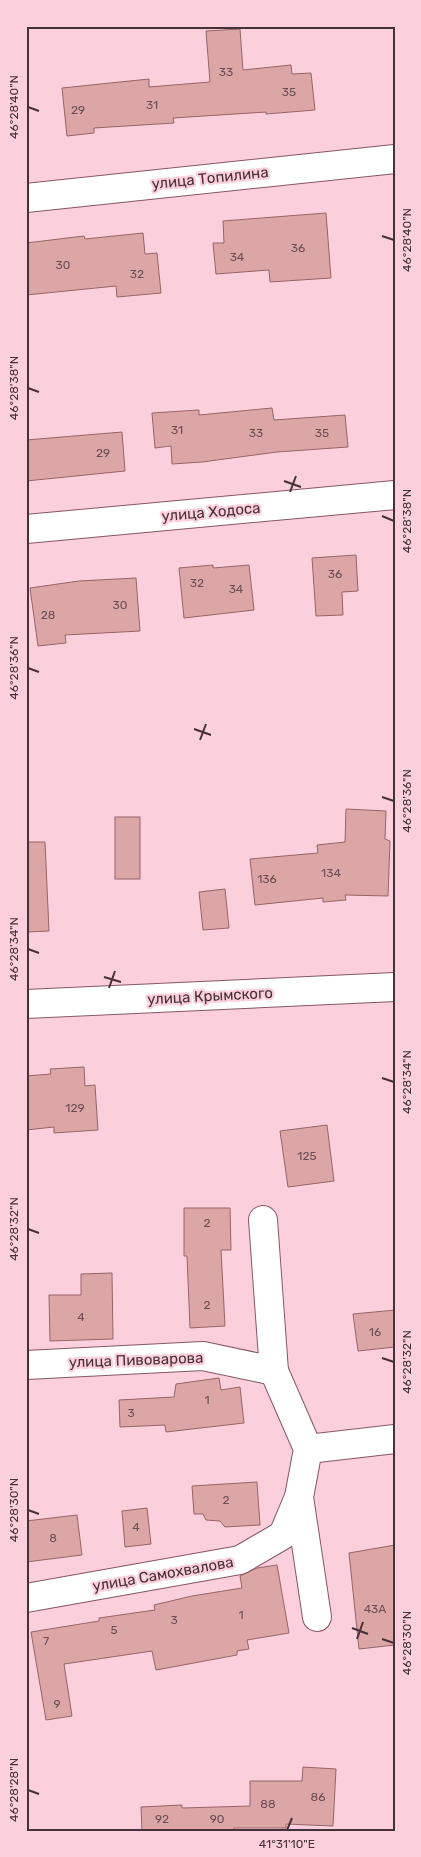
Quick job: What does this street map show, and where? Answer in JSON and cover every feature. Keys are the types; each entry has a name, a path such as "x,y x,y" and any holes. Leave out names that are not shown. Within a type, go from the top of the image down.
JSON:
{"street":[{"name":"улица Топилина","path":"26,198 395,159"},
{"name":"улица Ходоса","path":"26,529 395,495"},
{"name":"улица Крымского","path":"26,1004 395,987"},
{"path":"263,1220 274,1371 308,1449 299,1497 317,1617"},
{"name":"улица Пивоварова","path":"26,1365 203,1356 274,1371"},
{"path":"308,1449 395,1439"},
{"name":"улица Самохвалова","path":"26,1598 240,1560 283,1535 299,1497"}],"building":[{"path":"240,29 243,70 291,65 292,74 311,73 315,110 173,118 174,123 94,128 94,133 67,136 62,88 149,79 149,87 210,82 206,31"},
{"path":"326,213 331,278 270,282 269,270 216,274 213,243 224,243 223,221"},
{"path":"143,233 145,254 157,253 161,293 117,297 116,286 26,295 26,243 84,236 85,239"},
{"path":"272,408 274,420 345,415 348,447 277,452 172,464 171,446 155,448 152,413 199,410 199,415"},
{"path":"122,432 125,471 26,481 26,440"},
{"path":"356,555 358,591 342,592 343,615 316,616 312,558"},
{"path":"213,565 213,568 249,565 254,610 184,618 179,568"},
{"path":"136,578 140,631 65,635 66,643 38,646 30,588 79,581"},
{"path":"346,809 386,811 385,839 390,841 388,896 345,895 346,900 323,902 323,898 255,905 250,859 318,853 317,845 345,842"},
{"path":"115,817 140,817 140,879 115,879"},
{"path":"26,842 45,842 49,931 26,932"},
{"path":"225,889 229,928 203,930 199,892"},
{"path":"84,1067 85,1086 95,1085 98,1130 54,1133 54,1127 26,1130 26,1076 51,1074 50,1069"},
{"path":"327,1125 334,1181 288,1187 280,1131"},
{"path":"184,1208 230,1208 231,1250 221,1250 225,1326 190,1328 187,1256 184,1256"},
{"path":"112,1273 113,1339 50,1341 49,1295 81,1295 81,1274"},
{"path":"395,1310 395,1347 358,1351 353,1314"},
{"path":"219,1378 221,1390 240,1387 244,1423 166,1432 165,1425 120,1427 119,1400 174,1397 176,1384"},
{"path":"257,1482 260,1525 225,1527 220,1521 206,1520 203,1514 194,1514 192,1486"},
{"path":"147,1508 151,1544 125,1547 122,1511"},
{"path":"77,1515 82,1555 26,1562 26,1521"},
{"path":"395,1545 395,1645 359,1649 349,1553"},
{"path":"277,1565 289,1633 247,1640 249,1649 237,1651 237,1655 156,1670 152,1651 64,1664 72,1716 46,1720 31,1632 99,1621 99,1618 155,1610 154,1605 192,1596 242,1588 240,1576 257,1568"},
{"path":"303,1767 336,1769 333,1826 286,1824 286,1828 234,1828 234,1831 142,1831 141,1807 182,1805 182,1808 250,1806 250,1781 302,1781"}]}
